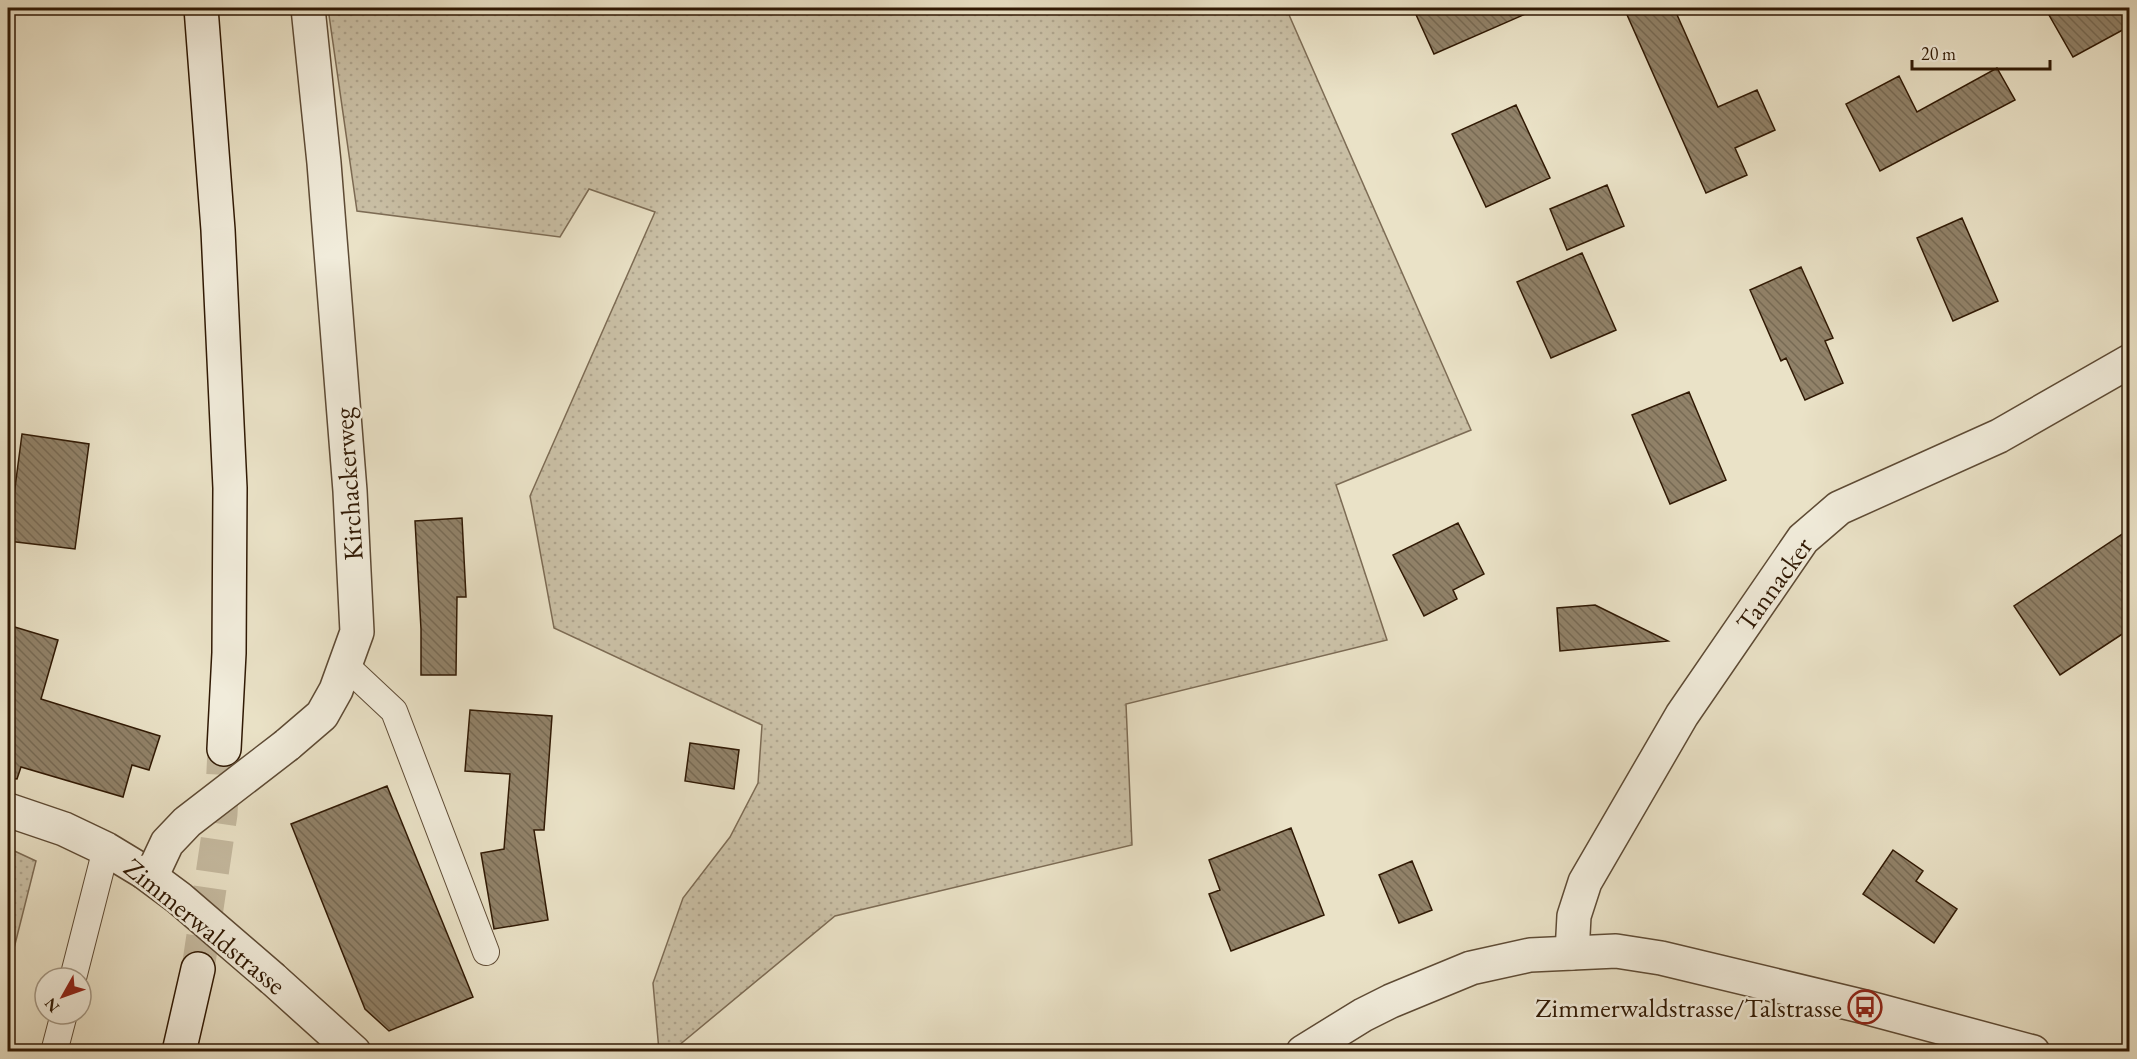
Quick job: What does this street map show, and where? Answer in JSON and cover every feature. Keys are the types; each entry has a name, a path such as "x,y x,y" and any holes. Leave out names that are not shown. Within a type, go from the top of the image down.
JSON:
{"street":[{"path":"201,8 218,230 230,488 229,653 224,749"},
{"name":"Kirchackerweg","path":"147,874 167,843 187,822 322,715 336,690 357,632 350,491 324,163 308,8"},
{"name":"Tannacker","path":"1572,953 1574,916 1585,882 1682,715 1803,539 1839,508 1999,436 2130,361"},
{"name":"Zimmerwaldstrasse","path":"8,810 64,829 106,849 147,874 273,979 354,1052"},
{"path":"1303,1052 1391,1000 1471,968 1530,955 1616,951 1661,958 1865,1007 1966,1043 2033,1052"},
{"path":"179,1052 198,969"}],"lane":[{"path":"346,666 394,711 486,952"},
{"path":"76,966 106,849"},
{"path":"54,1052 61,1026"}],"shaded area":[{"path":"328,8 1286,8 1471,430 1336,485 1387,640 1126,704 1132,845 835,916 672,1051 659,1051 653,983 683,898 730,837 758,783 762,725 554,628 530,496 655,212 589,189 560,237 357,211"},
{"path":"8,848 36,861 8,972"}],"building":[{"path":"1413,8 1539,8 1434,54"},
{"path":"1624,8 1674,8 1718,107 1757,90 1775,130 1735,148 1747,175 1706,193"},
{"path":"2045,8 2130,8 2130,26 2073,57"},
{"path":"1997,68 2015,100 1880,171 1846,104 1899,76 1917,112"},
{"path":"1516,105 1550,178 1486,207 1452,134"},
{"path":"1607,185 1624,226 1567,250 1550,209"},
{"path":"1962,218 1998,301 1953,321 1917,238"},
{"path":"1582,253 1616,330 1551,358 1517,282"},
{"path":"1801,267 1833,338 1825,341 1843,383 1805,400 1786,358 1781,361 1750,290"},
{"path":"1689,392 1726,480 1670,504 1632,415"},
{"path":"22,434 89,444 75,549 8,541"},
{"path":"462,518 466,597 457,597 456,675 421,675 415,521"},
{"path":"1458,523 1484,574 1453,590 1457,599 1424,616 1393,555"},
{"path":"2130,529 2130,629 2060,675 2014,606"},
{"path":"1595,605 1668,641 1560,651 1557,608"},
{"path":"8,625 58,640 41,699 160,736 149,770 132,765 123,797 21,767 17,779 8,778"},
{"path":"470,710 552,716 544,830 534,830 548,920 494,929 481,853 504,849 510,774 465,771"},
{"path":"690,743 739,750 734,789 685,781"},
{"path":"387,786 473,997 389,1031 365,1009 291,824"},
{"path":"1291,828 1324,915 1231,951 1209,894 1220,890 1209,860"},
{"path":"1893,850 1923,871 1916,881 1957,909 1934,943 1863,894"},
{"path":"1412,861 1432,910 1399,923 1379,875"}],"tunnel":[{"path":"198,969 221,814 224,749"}],"place":[{"name":"Zimmerwaldstrasse/Talstrasse","path":"1865,1007"}]}
